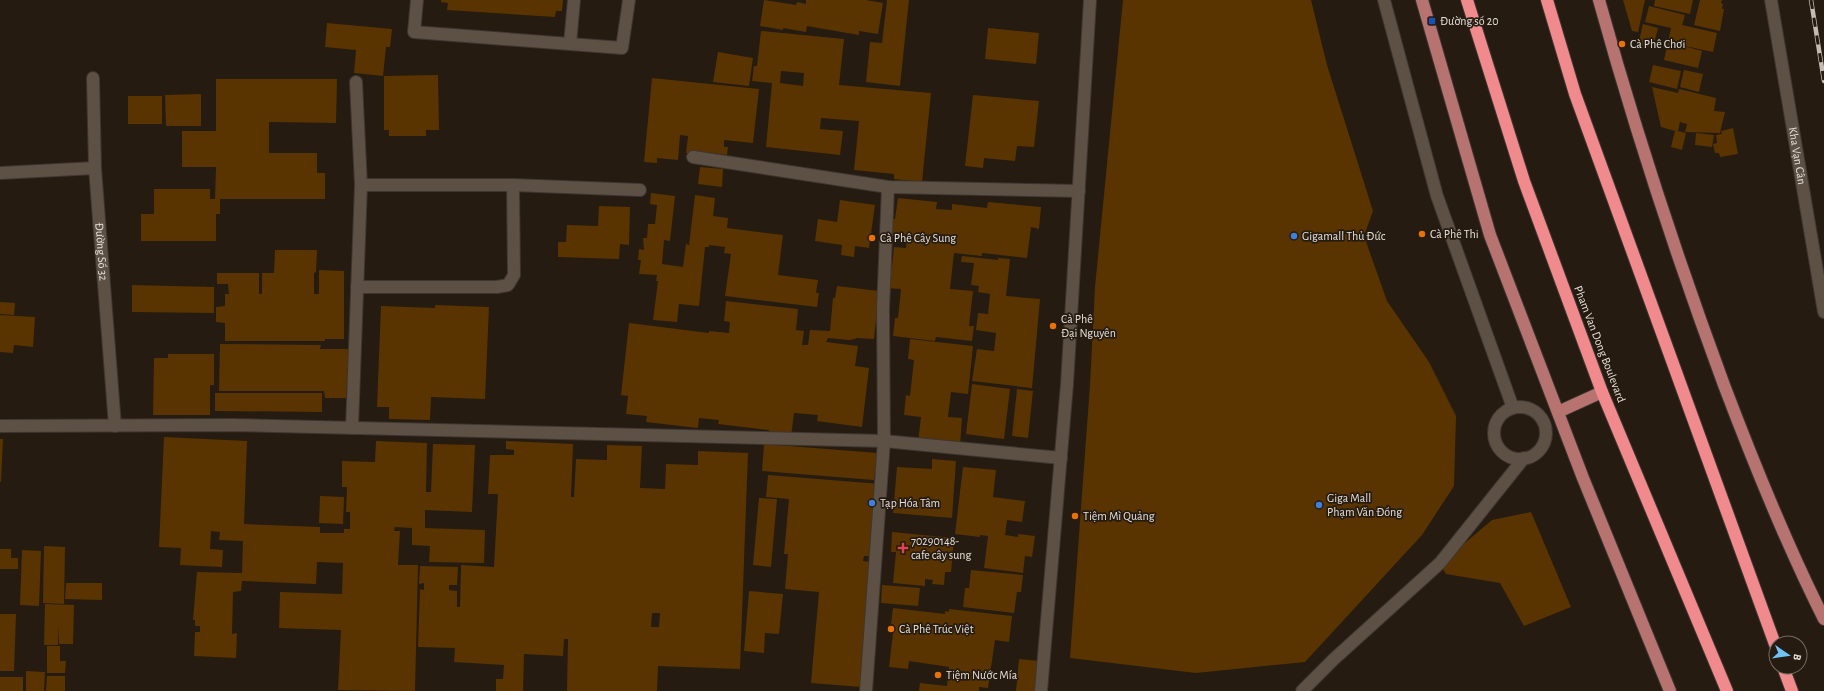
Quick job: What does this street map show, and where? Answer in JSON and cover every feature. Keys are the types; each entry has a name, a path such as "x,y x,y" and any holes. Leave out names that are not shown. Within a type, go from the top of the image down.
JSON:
{"highway":[{"name":"Pham Van Dong Boulevard","path":"1467,0 1524,181 1602,392 1727,691"},
{"path":"1547,0 1576,94 1772,635"},
{"path":"1786,675 1792,691"}],"main road":[{"path":"1422,0 1490,235 1558,412 1670,691"},
{"path":"1599,0 1656,192 1698,313 1743,433 1791,552 1824,620"},
{"path":"1558,412 1602,392"}],"street":[{"path":"417,0 414,32 622,48 629,0"},
{"path":"570,44 574,0"},
{"path":"1041,691 1067,384 1090,0"},
{"path":"1384,0 1436,196 1514,408"},
{"name":"Kha Vạn Cân","path":"1771,0 1824,312"},
{"name":"Đường Số 32","path":"93,78 95,168 115,426"},
{"path":"352,428 361,185 356,82"},
{"path":"693,157 888,186 1079,191"},
{"path":"0,173 95,168"},
{"path":"361,185 513,185 640,190"},
{"path":"357,287 497,287 508,285 514,275 513,185"},
{"path":"866,691 884,441 883,309 888,186"},
{"path":"1521,407 1529,409 1541,419 1545,426 1546,435 1539,450 1524,458 1515,458 1507,455 1500,449 1496,442 1494,433 1500,416 1514,408 1521,407"},
{"path":"1541,419 1558,412"},
{"path":"0,426 232,426 352,428 884,441 1061,458"},
{"path":"1302,691 1334,659 1440,563 1524,458"}],"building":[{"path":"441,0 563,0 562,11 556,11 555,17 447,10 448,3 441,2"},
{"path":"764,0 796,5 797,2 806,4 806,0 866,0 883,3 878,34 859,31 859,35 807,26 806,32 760,26"},
{"path":"887,0 909,0 900,86 866,82 870,42 882,43"},
{"name":"Giga Mall Phạm Văn Đồng","path":"1123,0 1311,0 1327,65 1373,211 1364,236 1387,301 1429,362 1456,416 1454,486 1422,535 1305,662 1196,673 1070,658 1090,385 1095,287"},
{"path":"1623,0 1645,0 1638,32 1632,31"},
{"path":"1655,0 1693,0 1690,14 1654,6"},
{"path":"1700,0 1722,0 1722,9 1724,9 1720,31 1694,25"},
{"path":"1649,6 1685,15 1682,25 1717,33 1713,52 1680,45 1702,51 1698,68 1664,60 1671,28 1645,22"},
{"path":"327,23 392,29 390,47 386,47 383,76 354,73 356,50 325,47"},
{"path":"1643,24 1658,28 1653,48 1638,45"},
{"path":"988,28 1039,33 1036,64 985,59"},
{"path":"761,31 844,39 839,85 931,93 922,182 894,179 894,174 854,170 859,121 821,118 820,129 843,131 840,155 766,147 772,83 752,81 754,66 757,66","holes":["781,71 804,73 803,86 780,83"]},
{"path":"718,52 753,58 749,86 713,82"},
{"path":"1653,65 1681,71 1677,89 1649,82"},
{"path":"1684,70 1703,74 1699,92 1680,87"},
{"path":"438,75 439,130 426,130 426,136 389,136 389,130 384,130 384,76"},
{"path":"652,78 759,89 753,143 724,140 724,147 728,147 727,155 703,152 703,155 686,153 688,136 680,135 678,160 657,158 657,163 644,162"},
{"path":"216,79 337,79 336,123 269,122 269,153 317,153 317,173 325,173 325,199 220,199 220,214 216,214 216,241 141,241 141,214 154,214 154,189 210,189 210,199 215,199 216,167 182,167 182,131 216,131"},
{"path":"1652,87 1678,93 1679,89 1716,98 1714,111 1725,112 1720,133 1685,132 1687,124 1680,122 1678,131 1686,133 1682,150 1671,147 1675,131 1661,127"},
{"path":"201,94 201,126 166,126 165,95"},
{"path":"973,95 1039,101 1034,147 1017,146 1015,161 984,158 983,168 965,166"},
{"path":"128,96 162,96 162,124 128,124"},
{"path":"1733,128 1738,154 1720,157 1719,153 1715,153 1713,144 1717,143 1716,135 1722,134 1721,131"},
{"path":"1696,133 1714,135 1712,147 1695,145"},
{"path":"700,167 723,169 722,187 698,184"},
{"path":"651,193 675,196 670,241 664,240 662,264 683,267 686,244 689,245 695,195 715,198 713,216 728,218 727,228 783,235 778,275 818,280 816,293 819,293 817,307 725,296 731,254 724,253 725,247 709,245 709,247 705,247 699,306 679,304 677,322 653,320 658,281 656,281 657,275 639,274 641,260 638,260 639,249 644,250 643,238 647,238 648,224 655,224 657,205 650,204"},
{"path":"898,198 937,202 936,209 952,210 952,204 987,208 988,202 1041,207 1039,229 1031,227 1027,258 982,253 982,256 954,253 950,289 973,291 969,326 974,326 972,341 936,337 935,341 893,336 895,318 898,318 901,289 885,288 888,265 892,266 894,247 906,248 907,237 889,235 890,218 895,219"},
{"path":"840,200 875,205 869,248 855,246 854,257 841,255 842,245 815,241 818,219 837,222"},
{"path":"599,206 630,207 629,245 620,244 619,259 558,257 558,242 566,242 567,225 598,226"},
{"path":"275,250 317,250 316,272 314,273 314,294 319,294 319,270 344,271 344,339 325,339 325,341 225,341 225,323 216,322 216,307 225,306 225,294 229,294 228,284 217,284 217,273 259,273 259,294 262,294 262,273 274,273"},
{"path":"962,256 998,260 998,258 1010,259 1006,296 1040,299 1032,388 972,381 977,349 994,351 996,333 976,330 978,313 988,314 990,294 978,292 979,286 971,285 974,263 961,262"},
{"path":"132,285 214,287 214,313 132,312"},
{"path":"837,286 879,291 874,339 856,338 849,340 828,338 826,342 858,346 855,366 869,368 862,427 817,421 818,415 794,413 791,437 768,434 769,430 718,424 719,420 699,418 698,428 646,422 647,416 626,414 628,396 621,395 629,323 709,333 709,331 729,333 730,322 724,321 726,301 798,309 796,330 804,331 802,345 808,345 810,330 830,331 833,298 835,298"},
{"path":"0,302 15,303 14,315 0,314"},
{"path":"435,305 489,307 485,399 431,397 430,420 389,419 389,407 377,407 381,306 435,308"},
{"path":"0,315 35,317 33,347 14,345 13,353 0,352"},
{"path":"910,339 973,346 968,394 951,392 948,417 962,418 960,446 918,442 921,417 904,415 906,395 910,396 914,360 908,359"},
{"path":"220,344 321,345 320,349 349,349 346,398 325,398 324,391 219,391"},
{"path":"168,354 214,354 214,385 210,385 210,415 153,415 154,358 168,358"},
{"path":"972,384 1010,389 1004,439 966,434"},
{"path":"1017,389 1033,391 1028,438 1012,436"},
{"path":"215,393 322,393 322,412 215,411"},
{"path":"164,437 247,441 244,524 320,527 320,533 344,533 344,529 350,529 350,512 346,512 347,487 342,487 342,461 375,462 376,441 427,443 426,492 431,492 433,444 475,445 472,512 425,510 425,528 485,530 484,563 429,562 430,546 412,545 412,528 395,527 394,531 400,531 398,565 418,565 415,691 338,690 341,630 279,628 280,592 342,594 343,563 317,562 316,584 242,581 241,591 233,592 232,634 237,633 236,658 194,656 195,632 200,632 200,626 195,626 195,620 193,620 197,572 242,573 243,541 219,540 220,532 211,531 210,549 223,550 222,567 180,565 181,548 159,547"},
{"path":"0,439 3,439 1,482 0,482"},
{"path":"506,441 573,444 571,497 574,497 576,459 607,460 607,445 642,446 640,488 665,489 666,464 698,465 698,451 748,453 740,669 658,666 657,691 567,691 568,639 564,639 563,656 524,654 523,691 496,691 496,679 503,679 504,665 454,662 455,648 418,647 420,589 424,590 424,583 419,584 420,566 458,567 457,585 449,585 449,590 457,591 457,607 460,607 461,565 494,567 498,494 488,494 490,455 514,455 514,450 506,449","holes":["652,613 660,613 659,627 651,627"]},
{"path":"764,444 877,453 874,480 762,471"},
{"path":"932,459 956,461 952,518 893,513 897,467 932,469"},
{"path":"963,467 996,470 993,497 1025,501 1022,522 1007,520 1005,535 1018,537 1018,534 1035,536 1032,557 1025,556 1023,573 984,568 988,536 980,535 980,537 955,534"},
{"path":"768,475 880,484 874,556 864,556 863,561 872,562 861,687 811,683 819,592 785,589 788,554 784,554 789,499 766,497"},
{"path":"320,496 344,497 343,524 319,523"},
{"path":"759,498 777,499 771,567 753,565"},
{"path":"1531,512 1571,607 1524,626 1500,583 1446,574 1440,564 1492,520"},
{"path":"892,532 954,538 951,572 945,572 944,585 932,584 933,580 925,579 925,586 893,583 896,552 891,552"},
{"path":"44,546 65,547 64,604 43,603"},
{"path":"0,549 11,549 11,558 18,558 18,569 0,569"},
{"path":"22,550 41,551 39,606 20,605"},
{"path":"971,570 1023,575 1021,592 1017,592 1014,613 963,607 965,588 969,588"},
{"path":"66,583 102,583 102,600 65,599"},
{"path":"882,585 920,588 918,606 881,603"},
{"path":"749,591 783,594 779,634 765,633 764,653 744,651"},
{"path":"45,604 74,605 73,644 59,644 59,624 58,645 44,645"},
{"path":"893,608 945,614 945,611 949,612 949,609 1012,616 1009,642 995,640 988,688 979,687 979,691 919,691 920,683 947,686 949,667 909,661 908,669 889,667 894,625 891,624"},
{"path":"0,614 16,614 14,671 0,671"},
{"path":"47,646 60,646 60,661 66,661 65,673 47,673"},
{"path":"1019,659 1039,661 1036,691 1016,691"},
{"path":"26,671 45,672 44,691 26,691"},
{"path":"47,676 65,676 65,691 46,691"},
{"path":"0,677 23,677 23,691 0,691"}],"railway":[{"path":"1811,0 1824,81"}],"place":[{"name":"Đường số 20","path":"1432,21"},
{"name":"Cà Phê Chơi","path":"1622,44"},
{"name":"Cà Phê Thi","path":"1422,234"},
{"name":"Gigamall Thủ Đức","path":"1294,236"},
{"name":"Cà Phê Cây Sung","path":"872,238"},
{"name":"Cà Phê Đại Nguyên","path":"1053,326"},
{"name":"Tạp Hóa Tâm","path":"872,503"},
{"name":"Giga Mall Phạm Văn Đồng","path":"1319,505"},
{"name":"Tiệm Mì Quảng","path":"1075,516"},
{"name":"70290148- cafe cây sung","path":"903,548"},
{"name":"Cà Phê Trúc Việt","path":"891,629"},
{"name":"Tiệm Nước Mía","path":"938,675"}]}
